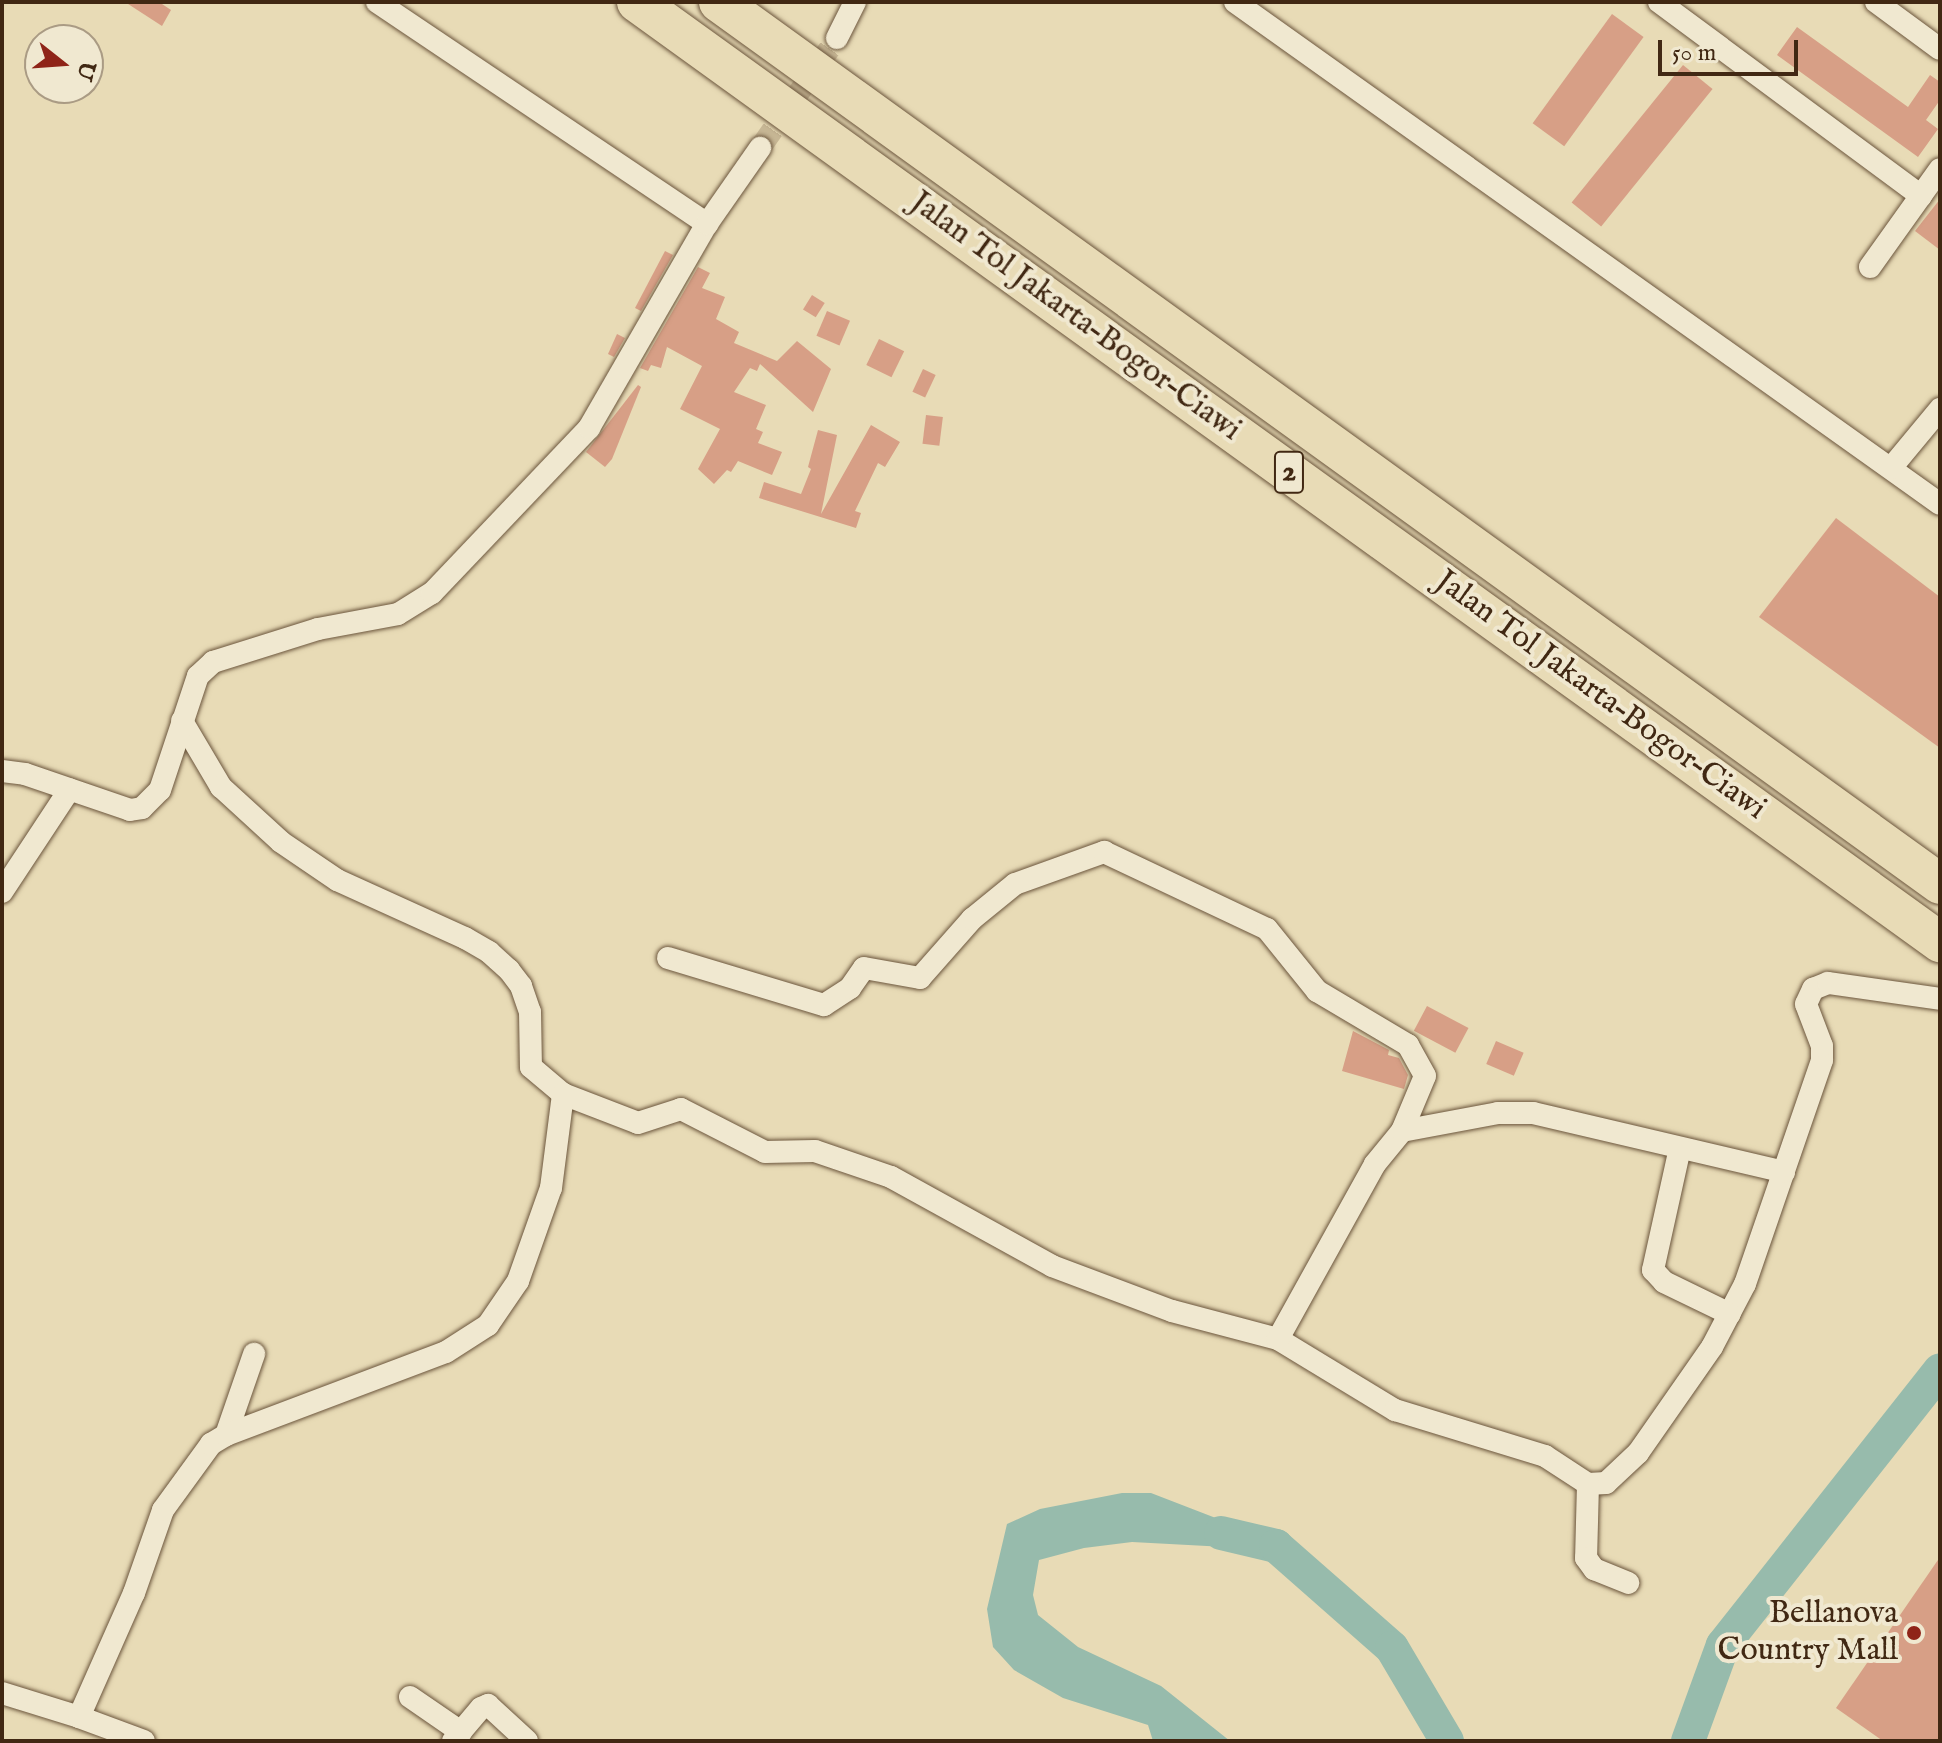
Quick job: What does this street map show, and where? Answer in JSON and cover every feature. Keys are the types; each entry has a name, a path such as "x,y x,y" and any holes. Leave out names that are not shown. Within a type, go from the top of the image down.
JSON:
{"highway":[{"name":"Jalan Tol Jakarta–Bogor–Ciawi","path":"637,2 1940,942"},
{"name":"Jalan Tol Jakarta–Bogor–Ciawi","path":"719,2 1940,884"}],"street":[{"path":"377,2 707,224"},
{"path":"837,38 855,2"},
{"path":"1235,2 1940,504"},
{"path":"1659,2 1921,196"},
{"path":"1876,2 1940,49"},
{"path":"2,771 25,774 130,810 142,808 160,790 198,676 213,662 318,629 398,614 432,593 589,428 707,224 760,148"},
{"path":"1870,267 1940,169"},
{"path":"1891,468 1940,409"},
{"path":"182,721 221,787 281,842 337,880 465,938 489,952 509,970 521,986 530,1012 531,1067 563,1094 638,1123 681,1109 765,1152 815,1151 891,1177 1052,1266 1172,1311 1278,1339 1395,1410 1545,1456 1588,1484 1606,1483 1638,1453 1730,1314 1753,1263 1822,1060 1822,1046 1806,1004 1813,989 1828,983 1940,999"},
{"path":"2,892 70,789"},
{"path":"668,958 824,1005 850,988 864,968 920,978 972,919 1015,884 1104,852 1267,929 1317,991 1408,1045 1425,1076 1402,1131 1375,1164 1278,1339"},
{"path":"79,1717 134,1593 163,1510 211,1444 226,1435 446,1352 488,1325 518,1281 551,1188 563,1094"},
{"path":"1402,1131 1498,1113 1533,1113 1784,1172"},
{"path":"1680,1148 1653,1270 1664,1282 1730,1314"},
{"path":"226,1435 254,1354"},
{"path":"1588,1484 1586,1558 1594,1569 1628,1583"},
{"path":"410,1697 457,1736 481,1708 488,1705 527,1741"},
{"path":"4,1700 79,1717 144,1741"}],"shaded area":[{"path":"1122,1493 1151,1493 1252,1532 1266,1543 1263,1549 1132,1542 1084,1548 1039,1560 1033,1595 1038,1615 1078,1647 1161,1686 1230,1741 1153,1741 1148,1725 1063,1698 1014,1670 993,1647 987,1609 1007,1524 1040,1509"}],"building":[{"path":"125,2 159,2 171,10 162,26"},
{"path":"1612,14 1644,37 1564,146 1533,123"},
{"path":"1797,27 1908,107 1930,75 1940,82 1940,100 1926,120 1938,129 1918,157 1777,55"},
{"path":"1683,65 1713,89 1601,226 1572,203"},
{"path":"1940,199 1940,250 1915,231"},
{"path":"665,251 673,255 641,311 635,308"},
{"path":"698,267 710,273 702,288 725,297 716,319 739,332 734,343 777,361 797,341 831,369 813,412 760,364 757,371 750,368 734,392 766,405 756,429 763,432 758,443 782,452 772,475 738,461 731,472 727,470 714,484 698,469 720,429 680,409 702,366 667,347 661,368 651,365 648,371 640,368"},
{"path":"812,295 825,303 816,317 803,309"},
{"path":"827,311 850,321 839,346 816,336"},
{"path":"617,334 625,338 614,357 608,354"},
{"path":"879,339 904,351 891,377 866,365"},
{"path":"923,369 936,375 925,398 912,392"},
{"path":"638,385 641,387 612,459 605,467 586,452"},
{"path":"926,415 943,417 939,446 922,444"},
{"path":"871,425 900,442 885,467 878,463 855,511 861,513 856,528 759,498 764,482 801,494 811,469 808,467 818,430 837,435 821,514"},
{"path":"1836,518 1940,597 1940,748 1759,617"},
{"path":"1427,1006 1468,1028 1455,1053 1414,1031"},
{"path":"1353,1031 1389,1050 1388,1055 1399,1058 1408,1075 1404,1089 1342,1071"},
{"path":"1496,1041 1524,1053 1514,1076 1486,1064"},
{"name":"Bellanova Country Mall","path":"1940,1557 1940,1741 1883,1741 1836,1708"}],"waterway":[{"path":"1688,1741 1723,1645 1940,1370"},
{"path":"1221,1533 1276,1546 1392,1648 1447,1741"}],"tunnel":[{"path":"760,148 837,38"}],"place":[{"name":"Bellanova Country Mall","path":"1914,1633"}]}
